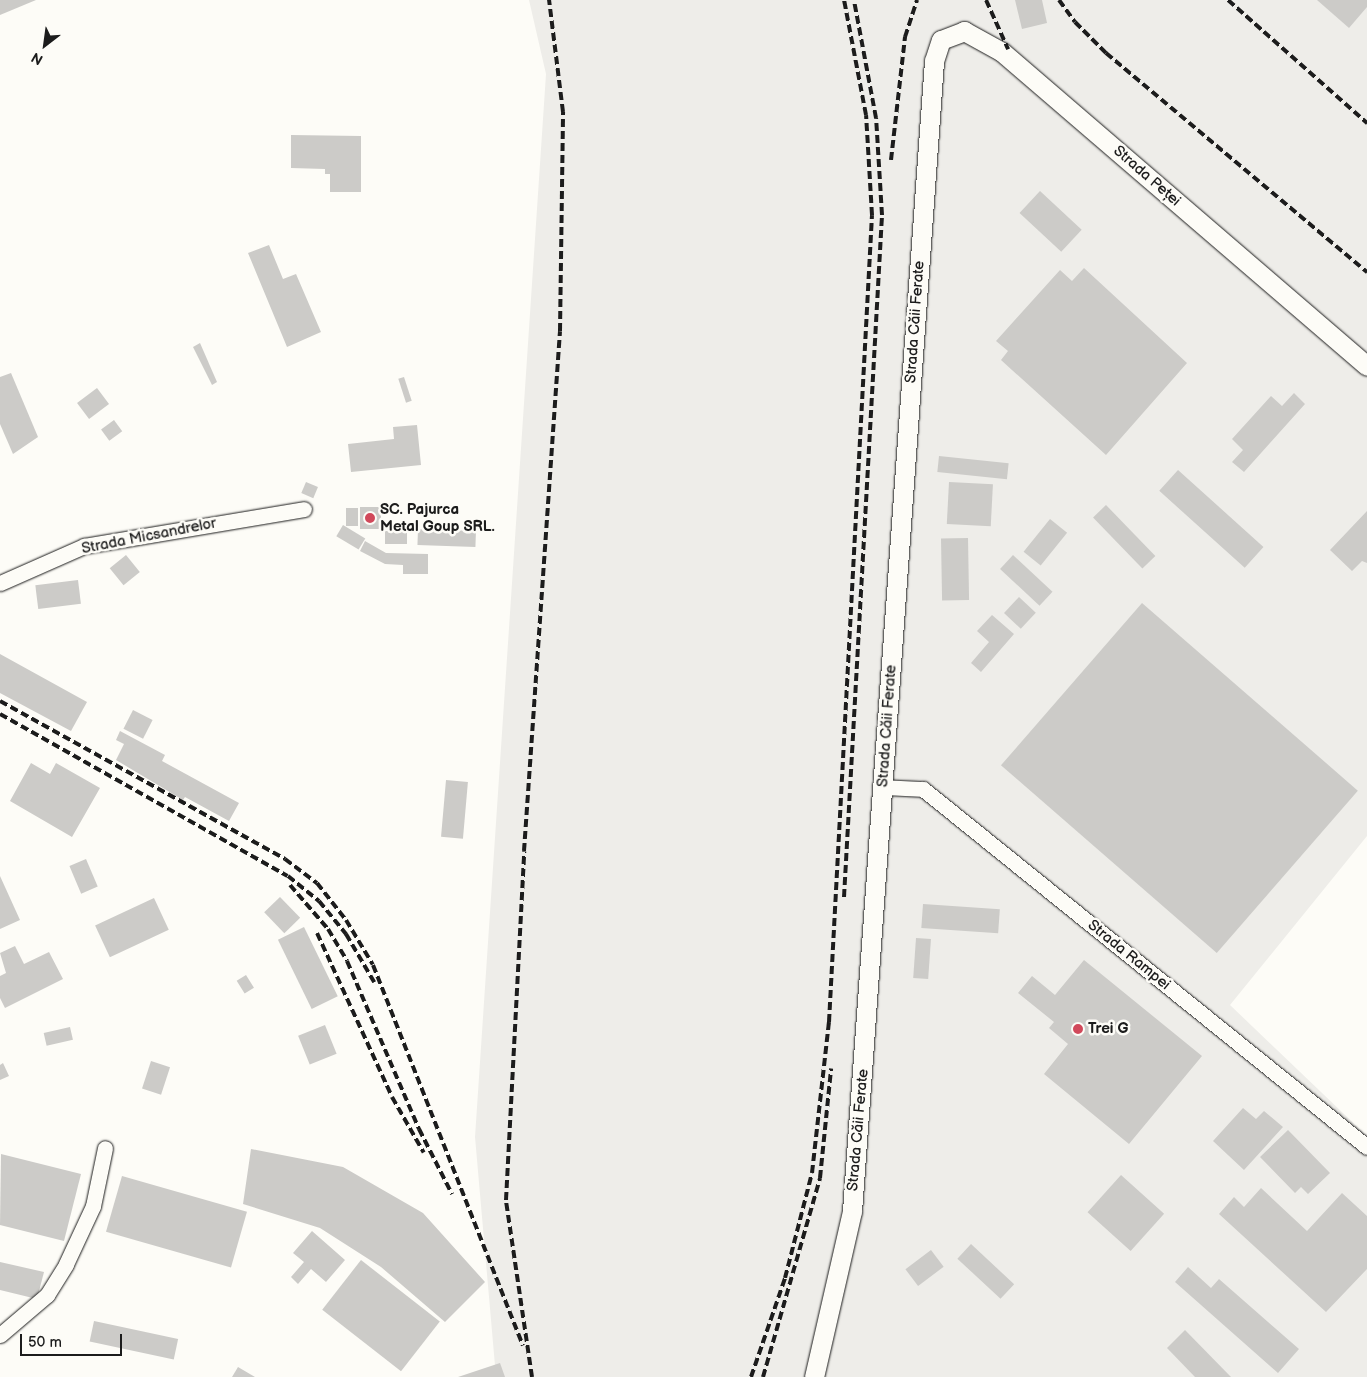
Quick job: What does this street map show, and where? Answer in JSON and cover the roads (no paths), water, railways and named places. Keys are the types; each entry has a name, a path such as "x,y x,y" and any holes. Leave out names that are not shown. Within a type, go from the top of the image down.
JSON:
{"street":[{"name":"Strada Peței","path":"933,70 941,40 956,33 977,36 1002,52 1367,366"},
{"name":"Strada Căii Ferate","path":"814,1377 852,1211 933,70"},
{"name":"Strada Micsandrelor","path":"0,583 84,546 304,509"},
{"name":"Strada Rampei","path":"882,787 923,789 1367,1147"},
{"path":"0,1335 47,1294 66,1264 93,1206 105,1148"}],"railway":[{"path":"532,1377 506,1200 524,851 560,331 563,112 549,0"},
{"path":"751,1377 785,1278 812,1173 829,1022 872,215 866,115 844,0"},
{"path":"844,897 882,215 876,118 854,0"},
{"path":"891,160 905,37 917,0"},
{"path":"986,0 1008,49"},
{"path":"1059,0 1075,22 1106,53 1367,272"},
{"path":"1228,0 1367,123"},
{"path":"0,701 285,859 317,883 346,920 373,965 523,1345"},
{"path":"0,714 288,876 319,901 346,934 374,982"},
{"path":"290,885 328,929 347,961 419,1129 452,1194"},
{"path":"317,933 392,1097 424,1153"},
{"path":"763,1377 820,1178 831,1069"}],"place":[{"name":"SC. Pajurca Metal Goup SRL.","path":"370,518"},
{"name":"Trei G","path":"1078,1029"}]}
